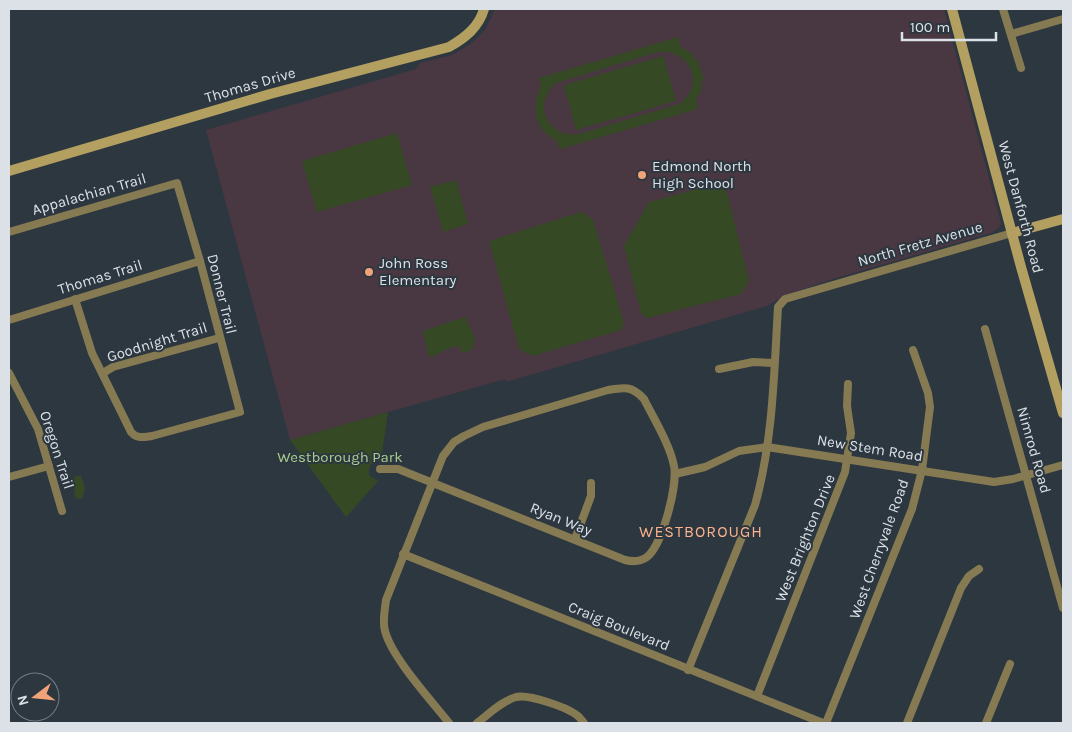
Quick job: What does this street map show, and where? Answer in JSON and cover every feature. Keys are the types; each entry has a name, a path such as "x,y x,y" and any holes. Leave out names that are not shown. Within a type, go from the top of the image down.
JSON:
{"street":[{"name":"Thomas Drive","path":"9,172 265,96 449,47 464,39 474,29 484,9"},
{"name":"West Danforth Road","path":"952,9 1063,413"},
{"path":"1003,9 1021,68"},
{"path":"1011,34 1063,19"},
{"name":"Appalachian Trail","path":"9,232 177,183"},
{"name":"Donner Trail","path":"103,373 131,432 135,436 152,436 240,412 177,183"},
{"name":"North Fretz Avenue","path":"774,363 778,308 785,299 1063,219"},
{"name":"Thomas Trail","path":"9,320 200,261"},
{"path":"75,299 92,353 103,373"},
{"name":"Nimrod Road","path":"985,329 1063,608"},
{"name":"Goodnight Trail","path":"103,373 113,367 219,338"},
{"name":"West Cherryvale Road","path":"825,723 912,509 922,470 930,407 928,394 913,350"},
{"path":"688,670 759,490 772,414 774,363 753,362 719,370"},
{"name":"Oregon Trail","path":"9,374 38,429 62,511"},
{"name":"West Brighton Drive","path":"757,696 846,472 852,433 847,406 848,384"},
{"path":"449,723 396,655 384,629 386,600 403,554 443,456 454,442 483,427 624,387 633,390 644,399 671,456 675,474"},
{"name":"New Stem Road","path":"675,474 704,467 739,451 767,447 994,482 1027,476 1063,465"},
{"path":"9,477 49,466"},
{"name":"Ryan Way","path":"380,469 398,469 631,561 637,561 648,556 656,544 673,500 675,474"},
{"path":"575,539 591,496 591,483"},
{"name":"Craig Boulevard","path":"403,554 626,643 688,670 825,723"},
{"path":"907,723 961,588 969,576 980,569"},
{"path":"986,723 1010,664"},
{"path":"477,723 508,700 518,697 528,697 572,712 584,723"}],"shaded area":[{"name":"Edmond North High School","path":"495,9 944,9 1001,223 999,228 991,233 785,295 767,306 506,382 505,379 290,440 206,130 416,69 420,63 452,55 472,43 485,30"}],"green space":[{"path":"678,37 680,46 698,60 704,80 702,80 701,91 696,100 698,109 560,149 557,141 550,137 539,124 535,110 541,86 539,78","holes":["658,52 679,56 686,62 693,78 692,87 679,104 579,134 568,134 559,131 551,126 546,118 544,110 545,101 549,91 556,83"]},
{"path":"663,56 676,101 576,130 564,85"},
{"path":"397,133 412,185 317,212 302,161"},
{"path":"456,180 468,224 443,232 430,187"},
{"path":"716,184 725,185 749,281 741,294 647,318 641,313 624,246 649,202"},
{"path":"581,212 593,219 624,323 621,330 532,356 519,349 489,241"},
{"path":"465,317 475,338 472,350 462,353 459,346 429,357 423,331"},
{"name":"Westborough Park","path":"388,412 381,460 372,463 369,469 370,476 378,481 346,517 290,440"},
{"path":"76,476 81,476 85,488 82,499 77,499 74,496 75,487 73,479"}],"place":[{"name":"Edmond North High School","path":"642,175"},
{"name":"John Ross Elementary","path":"369,272"}],"district":[{"name":"WESTBOROUGH","path":"701,531"}]}
